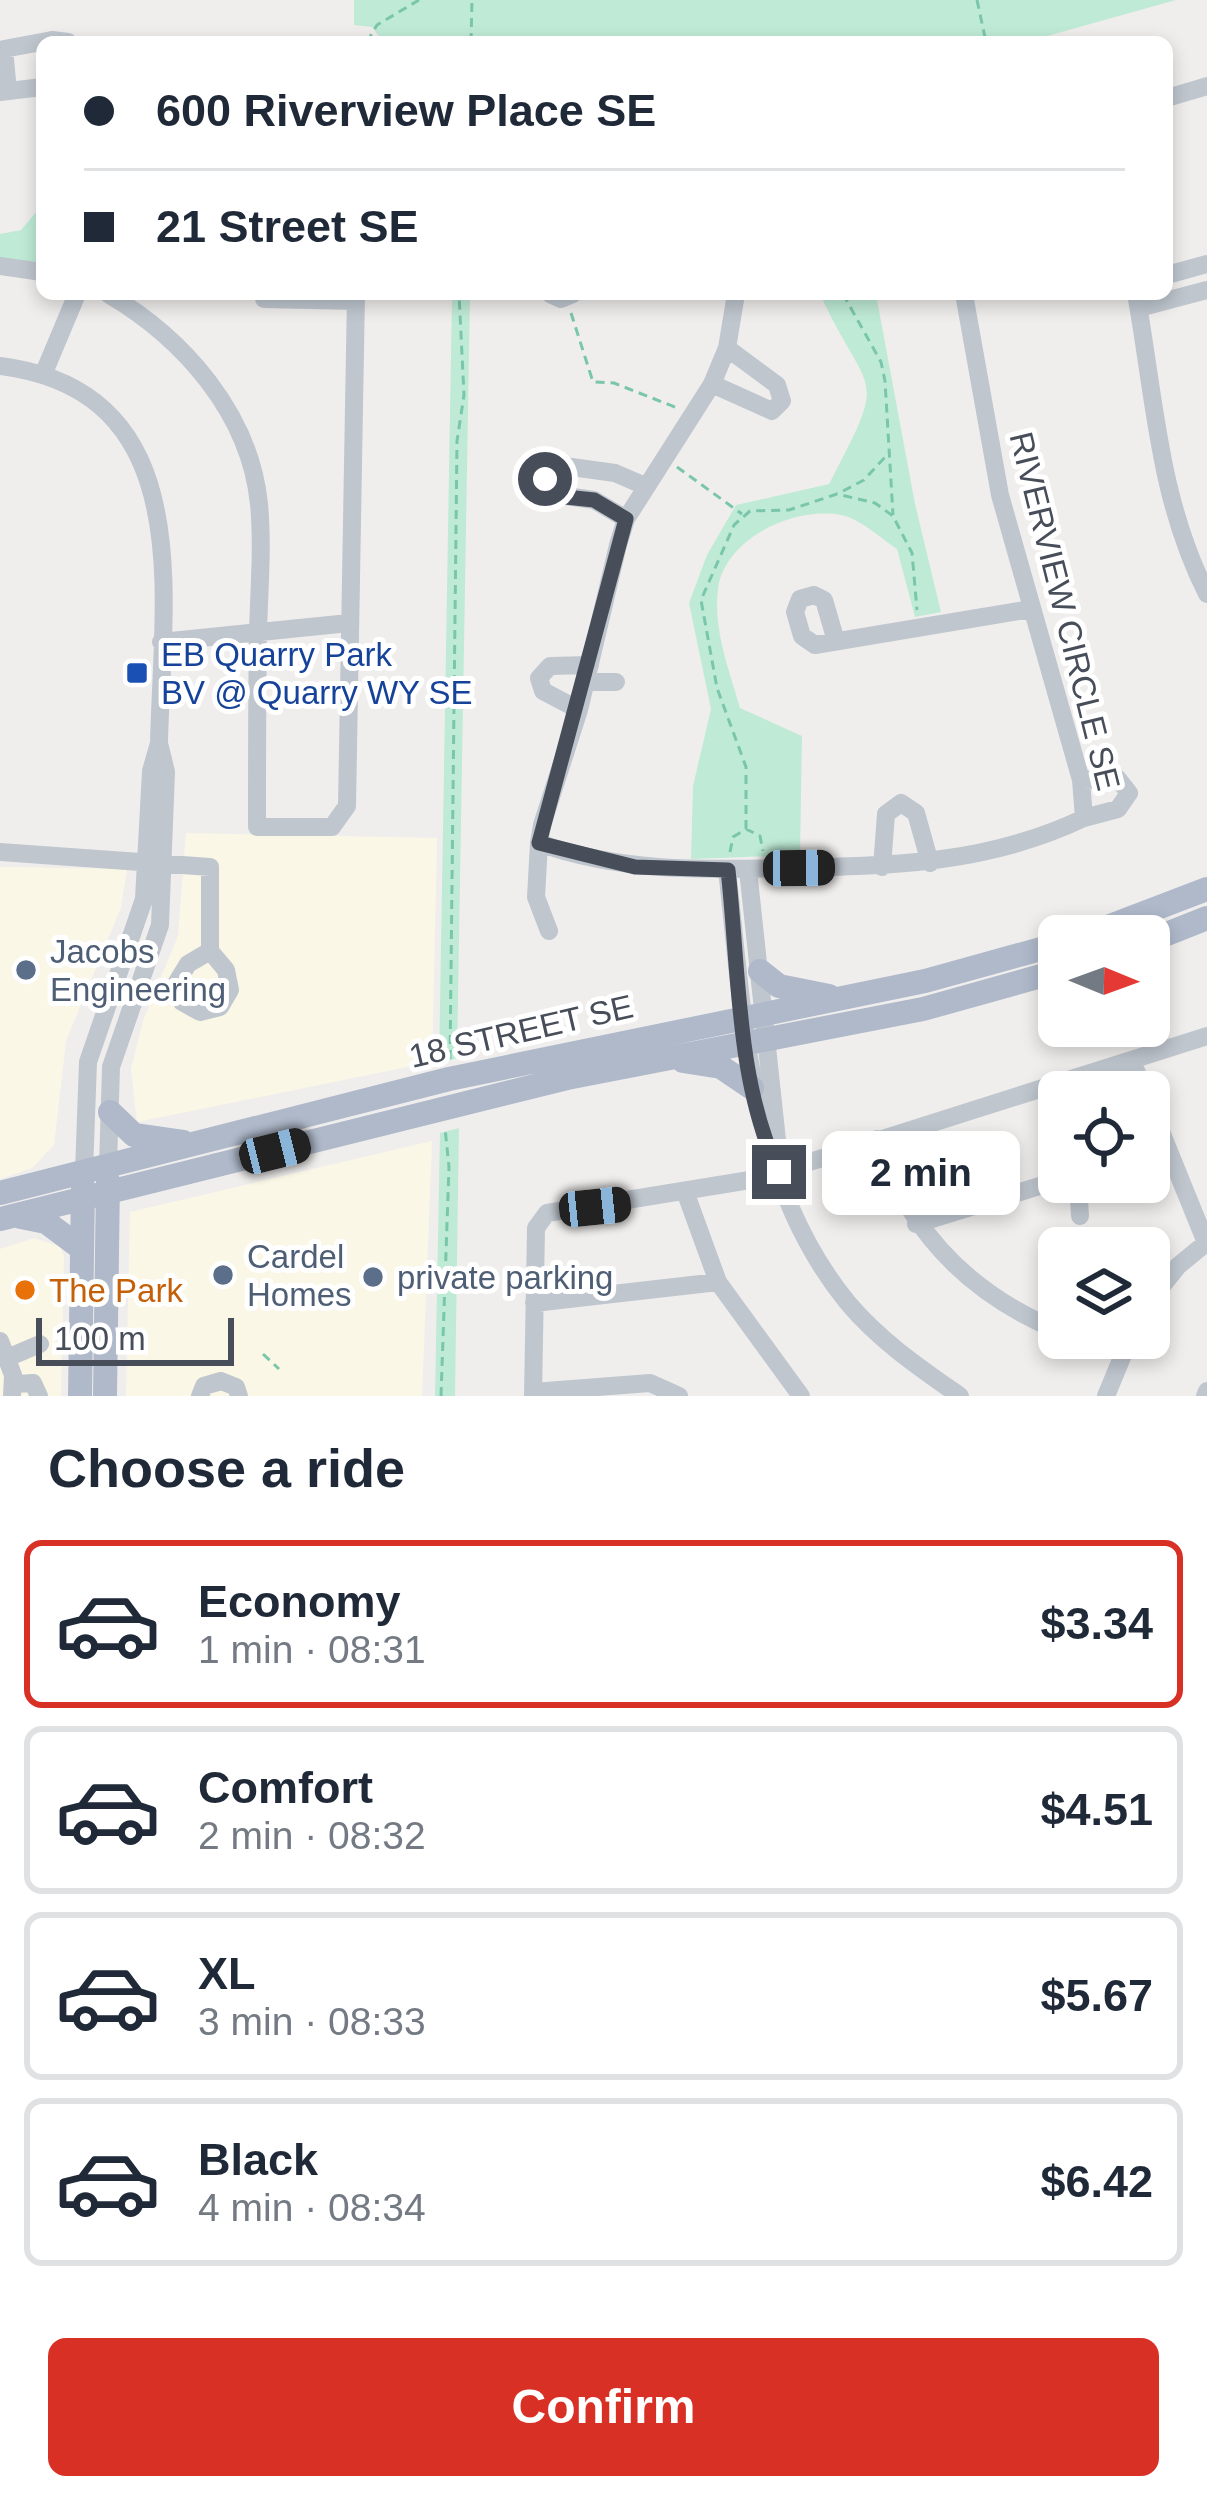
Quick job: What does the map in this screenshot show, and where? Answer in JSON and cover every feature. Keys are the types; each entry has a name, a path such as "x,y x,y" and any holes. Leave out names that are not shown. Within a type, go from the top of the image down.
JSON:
{"main road":[{"path":"1139,915 1207,889"},
{"path":"1170,933 1207,918"},
{"name":"18 STREET SE","path":"4,1209 95,1196 447,1107 662,1059 849,998 1038,949"},
{"path":"760,971 791,991 849,998"},
{"name":"18 STREET SE","path":"4,1209 96,1169 449,1079 757,1028 923,1009 1038,977"},
{"path":"662,1059 721,1067 752,1088"},
{"path":"110,1112 134,1136 204,1143"},
{"path":"96,1169 105,1396"},
{"path":"80,1396 82,1249 95,1196"},
{"path":"4,1209 46,1222 82,1249"}],"street":[{"path":"36,46 4,49 4,92 36,88"},
{"path":"1173,96 1207,86"},
{"path":"1173,273 1207,264"},
{"path":"0,266 36,271"},
{"path":"1173,295 1207,290"},
{"path":"43,375 74,300"},
{"path":"117,300 172,339 229,413 259,499 257,827 332,827 347,806 356,300"},
{"path":"549,931 536,897 539,843 555,774 579,710 626,519 712,384 727,348 735,300"},
{"name":"RIVERVIEW CIRCLE SE","path":"539,843 635,867 883,866 930,863 1028,841 1084,818 1081,780 998,483 965,300"},
{"path":"1138,301 1162,474 1189,557 1207,594"},
{"path":"712,384 762,410 776,409 782,401 777,385 727,348"},
{"path":"0,366 43,375 78,391 110,417 154,485 161,525 159,742 166,772 154,863 88,1061 96,1169"},
{"path":"626,519 594,500 552,494 546,475 557,465 576,465 645,486"},
{"path":"836,641 1031,609"},
{"path":"161,642 349,623"},
{"path":"579,710 543,691 539,678 550,666 616,682"},
{"path":"1081,780 1118,779 1129,793 1118,809 1084,818"},
{"path":"883,866 886,814 902,803 916,813 930,863"},
{"path":"0,852 210,867 210,950"},
{"path":"96,1169 110,1112 111,1067 160,925 154,863"},
{"path":"746,866 760,971 752,1088 766,1145 806,1237 848,1303 898,1353 960,1396"},
{"path":"746,866 757,1028 779,1172"},
{"path":"1101,1071 1207,1036"},
{"path":"1132,1061 1136,1071"},
{"path":"679,1396 661,1384 626,1391 533,1394 536,1228 541,1217 686,1194 779,1172 1038,1091"},
{"path":"877,1139 898,1194 916,1224 968,1279 1001,1304 1038,1321"},
{"path":"1170,1154 1206,1244 1170,1276"},
{"path":"916,1224 1038,1186"},
{"path":"686,1194 718,1282 779,1372 802,1396"},
{"path":"1079,1203 1080,1216"},
{"path":"535,1303 718,1282"},
{"path":"39,1396 33,1383 14,1390 4,1349 40,1344"},
{"path":"1106,1396 1121,1359"},
{"path":"200,1396 204,1386 221,1381 232,1384 239,1396"}],"path":[{"path":"371,36 377,25 419,0"},
{"path":"471,36 472,0"},
{"path":"977,0 985,36"},
{"path":"449,1079 457,441 464,395 459,300"},
{"path":"564,300 593,382 614,383 693,415"},
{"path":"846,300 881,362 889,409 887,454 893,516"},
{"path":"837,494 864,480 887,454"},
{"path":"663,458 743,515"},
{"path":"738,831 760,836 746,866 738,831"},
{"path":"441,1396 447,1107"},
{"path":"263,1354 279,1369"}],"shaded area":[{"path":"186,833 437,838 432,1062 137,1122 131,1069 143,1021 178,936"},
{"path":"0,867 127,869 121,907 66,1041 54,1145 32,1168 0,1179"},
{"path":"432,1141 422,1396 126,1396 130,1212"},
{"path":"34,1238 61,1247 64,1256 61,1396 0,1396 0,1249"}],"green space":[{"path":"354,0 1176,0 1047,36 379,36 372,27 354,25"},
{"path":"36,212 36,264 0,259 0,234 21,230"},
{"path":"452,300 470,300 457,1058 439,1064"},
{"path":"823,300 877,300 915,504 941,612 915,617 897,549 848,517 803,516 747,541 723,571 718,589 723,649 740,708 802,736 800,855 691,859 693,786 711,709 689,603 707,555 736,505 829,484 866,401 861,371"},
{"path":"459,1128 455,1396 435,1396 440,1133"}],"place":[{"name":"EB Quarry Park BV @ Quarry WY SE","path":"137,673"},
{"name":"Jacobs Engineering","path":"26,970"},
{"name":"Cardel Homes","path":"223,1275"},
{"name":"private parking","path":"373,1277"},
{"name":"The Park","path":"25,1290"}],"route":[{"path":"545,479 556,496 594,500 626,519 579,710 555,774 539,843 635,867 728,870 752,1088 766,1145 779,1172"}]}
